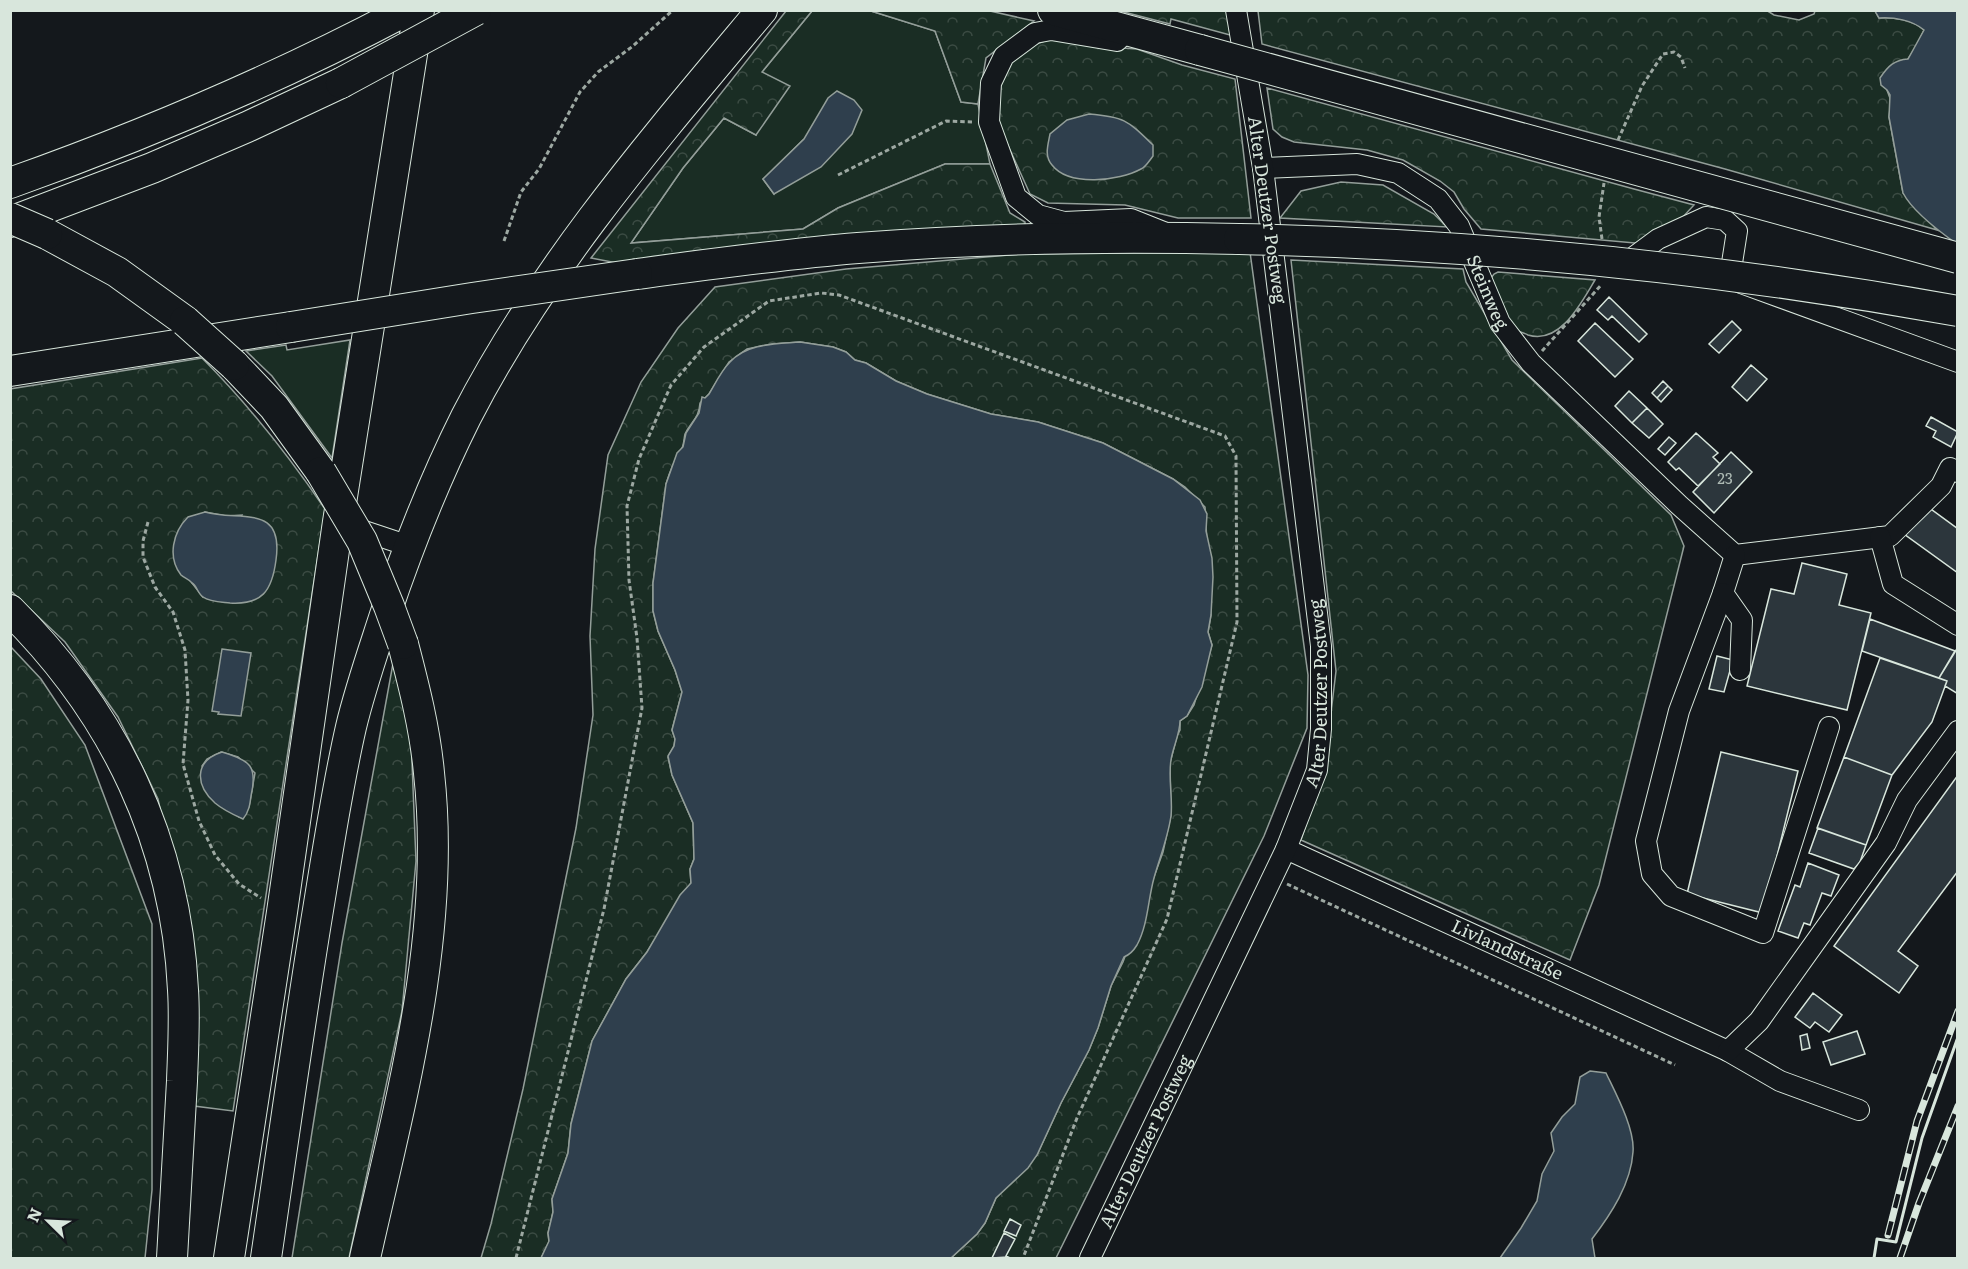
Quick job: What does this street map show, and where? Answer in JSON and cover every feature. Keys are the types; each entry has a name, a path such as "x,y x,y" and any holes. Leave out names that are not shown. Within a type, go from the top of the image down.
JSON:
{"highway":[{"path":"10,183 179,120 262,83 407,10"},
{"path":"229,1258 338,522 419,10"},
{"path":"10,222 163,164 247,127 341,83 476,10"},
{"path":"266,1258 336,801 352,724 374,648 409,546 436,480 467,416 501,354 539,293 642,154 762,10"},
{"path":"1053,10 1958,258"},
{"path":"10,218 47,234 117,272 185,321 234,365 274,408 321,472 362,541 403,644 416,694 430,774 433,847 431,888 413,1038 365,1258"},
{"path":"10,371 472,298 741,260 858,248 976,242 1177,237 1425,246 1603,260 1744,276 1958,311"},
{"path":"10,610 38,638 74,681 104,727 130,776 152,827 168,881 178,935 183,991 180,1123 172,1258"}],"street":[{"name":"Alter Deutzer Postweg","path":"1090,1258 1286,849 1317,770 1321,729 1321,646 1263,168 1236,10"},
{"path":"1127,32 1117,41 1051,30 1035,33 1005,56 991,83 988,122 1016,197 1038,215 1064,222 1131,219 1177,237"},
{"name":"Steinweg","path":"1263,168 1357,164 1398,173 1438,199 1460,226 1500,323 1531,363 1679,505 1735,555"},
{"path":"1609,276 1658,239 1706,218 1725,220 1737,231 1732,263 1741,283 1958,362"},
{"path":"1829,727 1763,933 1671,896 1652,874 1646,841 1679,711 1735,555 1890,536 1941,486 1950,468 1958,472"},
{"path":"338,522 409,546"},
{"path":"1880,537 1893,584 1958,625"},
{"path":"1723,593 1742,620 1740,670"},
{"path":"1728,1051 1759,1021 1886,843 1907,800 1958,731"},
{"name":"Livlandstraße","path":"1286,849 1728,1051 1780,1082 1859,1110"}],"path":[{"path":"504,241 521,192 544,161 580,92 598,72 633,46 673,10"},
{"path":"1617,141 1642,86 1663,54 1674,52 1681,57 1685,68"},
{"path":"838,175 946,121 988,122"},
{"path":"1531,363 1609,276 1599,217 1603,184 1607,173"},
{"path":"516,1258 604,909 642,708 637,638 629,580 627,506 639,459 671,385 704,347 769,301 821,293 839,295 1225,436 1236,456 1237,622 1167,919 1077,1118 1023,1258"},
{"path":"148,522 143,541 143,557 155,587 173,612 185,650 188,700 183,764 199,821 215,855 239,884 282,912"},
{"path":"1272,877 1676,1065"}],"green space":[{"path":"1766,10 1774,15 1799,20 1814,14 1815,11 1875,11 1879,18 1903,20 1924,30 1916,47 1887,90 1891,101 1889,117 1903,193 1937,230 1725,169 1262,44 1258,11"},
{"path":"786,11 812,11 762,72 790,86 756,135 724,118 683,168 631,243 803,229 838,208 945,164 990,164 1010,213 1025,222 1025,228 617,263 591,258"},
{"path":"812,11 871,11 935,31 961,102 978,104 990,164 945,164 838,208 803,229 631,243 683,168 724,118 756,135 762,72","holes":["804,139 774,194 763,179"]},
{"path":"871,11 990,11 1034,21 986,58 978,104 961,102 935,31"},
{"path":"1120,11 1227,11 1230,35 1171,19 1170,24"},
{"path":"1053,38 1095,46 1137,49 1182,65 1235,79 1251,218 1178,218 1125,205 1048,203 1030,194 997,121 996,91 1007,65 1028,47"},
{"path":"1267,88 1694,205 1657,245 1481,229 1464,209 1454,192 1440,181 1403,160 1367,150 1294,142 1282,137 1273,129"},
{"path":"1341,182 1383,185 1434,214 1447,227 1280,218 1301,191"},
{"path":"1250,252 1308,675 1307,728 1264,836 1056,1258 951,1258 977,1234 985,1223 996,1198 1037,1155 1089,1050 1163,852 1171,815 1170,763 1180,730 1180,721 1187,716 1194,705 1212,645 1208,632 1211,615 1205,507 1185,487 1173,479 1103,443 1038,422 991,414 927,394 896,381 866,363 855,360 846,352 833,347 800,342 747,349 729,362 709,394 700,403 698,413 685,434 683,446 666,484 653,583 653,611 658,631 682,692 672,730 675,739 674,746 668,757 672,775 693,823 694,859 690,869 691,883 647,952 626,979 592,1041 571,1124 568,1153 552,1199 553,1212 548,1233 549,1242 541,1258 481,1258 523,1089 576,828 593,715 590,636 595,549 608,455 641,382 678,328 715,287 846,269 1021,254"},
{"path":"1291,260 1463,269 1466,282 1512,360 1671,515 1684,546 1599,885 1570,960 1301,840 1324,771 1336,671"},
{"path":"1498,272 1595,280 1576,310 1560,328 1550,334 1539,336 1520,332 1511,324 1491,278"},
{"path":"350,340 332,458 272,376 246,351 286,345 287,350"},
{"path":"202,358 267,430 325,509 233,1111 194,1106 176,883 158,799 118,717 65,642 11,591 10,389","holes":["205,512 226,516 242,515 203,597 192,583","221,752 238,757 255,773 249,807 239,817 233,812 202,766 207,759"]},
{"path":"11,647 41,679 85,745 152,924 152,1190 145,1258 11,1258"},
{"path":"396,647 411,738 416,861 402,1011 349,1258 292,1258 342,943"}],"water":[{"path":"1875,11 1957,11 1957,244 1920,214 1903,193 1889,117 1890,95 1881,85 1880,78 1886,70 1895,62 1908,59 1924,30 1903,20 1879,18"},
{"path":"837,91 854,100 862,110 852,134 821,167 774,194 763,179 804,139 828,98"},
{"path":"1089,114 1125,121 1153,145 1153,156 1143,168 1120,177 1082,179 1060,172 1052,165 1047,154 1050,134 1067,120"},
{"path":"800,342 833,347 846,352 855,360 866,363 896,381 927,394 991,414 1038,422 1103,443 1173,479 1200,500 1207,514 1206,531 1212,558 1211,615 1208,632 1212,645 1202,687 1187,716 1180,721 1170,767 1170,824 1154,878 1141,937 1136,947 1124,957 1111,986 1089,1050 1037,1155 1028,1168 996,1198 985,1223 977,1234 951,1258 541,1258 549,1241 548,1233 553,1212 552,1199 568,1153 571,1124 592,1041 626,979 647,952 680,895 691,883 690,869 694,859 693,823 672,775 668,756 674,746 675,739 672,730 682,692 658,631 653,611 653,583 666,484 677,453 683,447 686,433 699,413 702,397 705,398 709,394 730,362 753,348"},
{"path":"205,512 257,518 266,522 273,530 277,542 274,571 268,588 258,598 241,603 209,600 201,596 194,584 181,575 173,553 176,537 188,517"},
{"path":"222,649 251,653 241,716 218,714 219,712 212,711"},
{"path":"222,752 239,758 250,766 252,771 253,786 250,805 243,819 215,803 208,796 201,781 202,767 206,761"},
{"path":"1590,1071 1606,1073 1624,1112 1633,1143 1631,1164 1624,1187 1613,1209 1592,1239 1595,1258 1500,1258 1537,1201 1542,1174 1554,1151 1551,1133 1575,1104 1580,1077"}],"building":[{"path":"1609,297 1647,334 1639,342 1612,316 1608,320 1597,310"},
{"path":"1732,321 1741,330 1719,353 1709,344"},
{"path":"1595,323 1633,359 1615,377 1578,341"},
{"path":"1751,365 1767,379 1747,401 1732,387"},
{"path":"1663,381 1668,386 1657,398 1652,393"},
{"path":"1668,386 1672,390 1661,402 1657,398"},
{"path":"1629,391 1647,408 1632,423 1615,406"},
{"path":"1647,408 1663,424 1649,438 1632,423"},
{"path":"1931,417 1958,432 1951,447 1933,437 1936,431 1926,426"},
{"path":"1696,433 1718,453 1713,457 1720,464 1698,486 1679,468 1676,470 1668,462"},
{"path":"1669,437 1676,443 1665,455 1658,449"},
{"path":"1731,452 1752,472 1714,513 1693,492"},
{"path":"1924,504 1958,529 1958,573 1904,534"},
{"path":"1802,563 1847,574 1839,605 1871,613 1847,710 1747,686 1771,589 1794,594"},
{"path":"1870,619 1955,651 1939,678 1862,651"},
{"path":"1958,647 1958,694 1945,686 1947,681 1939,678"},
{"path":"1717,656 1733,660 1724,692 1709,689"},
{"path":"1880,658 1947,681 1932,722 1892,775 1844,757"},
{"path":"1721,752 1798,771 1763,913 1687,894"},
{"path":"1844,757 1892,775 1866,845 1817,828"},
{"path":"1958,775 1958,871 1898,951 1918,966 1899,993 1834,946"},
{"path":"1818,828 1866,845 1860,862 1854,869 1809,853"},
{"path":"1808,863 1839,875 1831,896 1822,893 1810,925 1804,923 1798,938 1778,931 1795,885 1800,887"},
{"path":"1813,993 1842,1015 1829,1032 1815,1022 1810,1028 1795,1017"},
{"path":"1857,1031 1865,1054 1831,1065 1823,1042"},
{"path":"1807,1034 1810,1048 1802,1050 1800,1036"},
{"path":"1010,1219 1021,1225 1016,1236 1004,1231"},
{"path":"1004,1233 1015,1239 1006,1256 1008,1257 992,1258"}],"railway":[{"path":"1888,1235 1917,1121 1958,1011"},
{"path":"1900,1258 1919,1203 1958,1106"}],"wall":[{"path":"1874,1258 1877,1239 1896,1242 1922,1138 1958,1037"}]}
